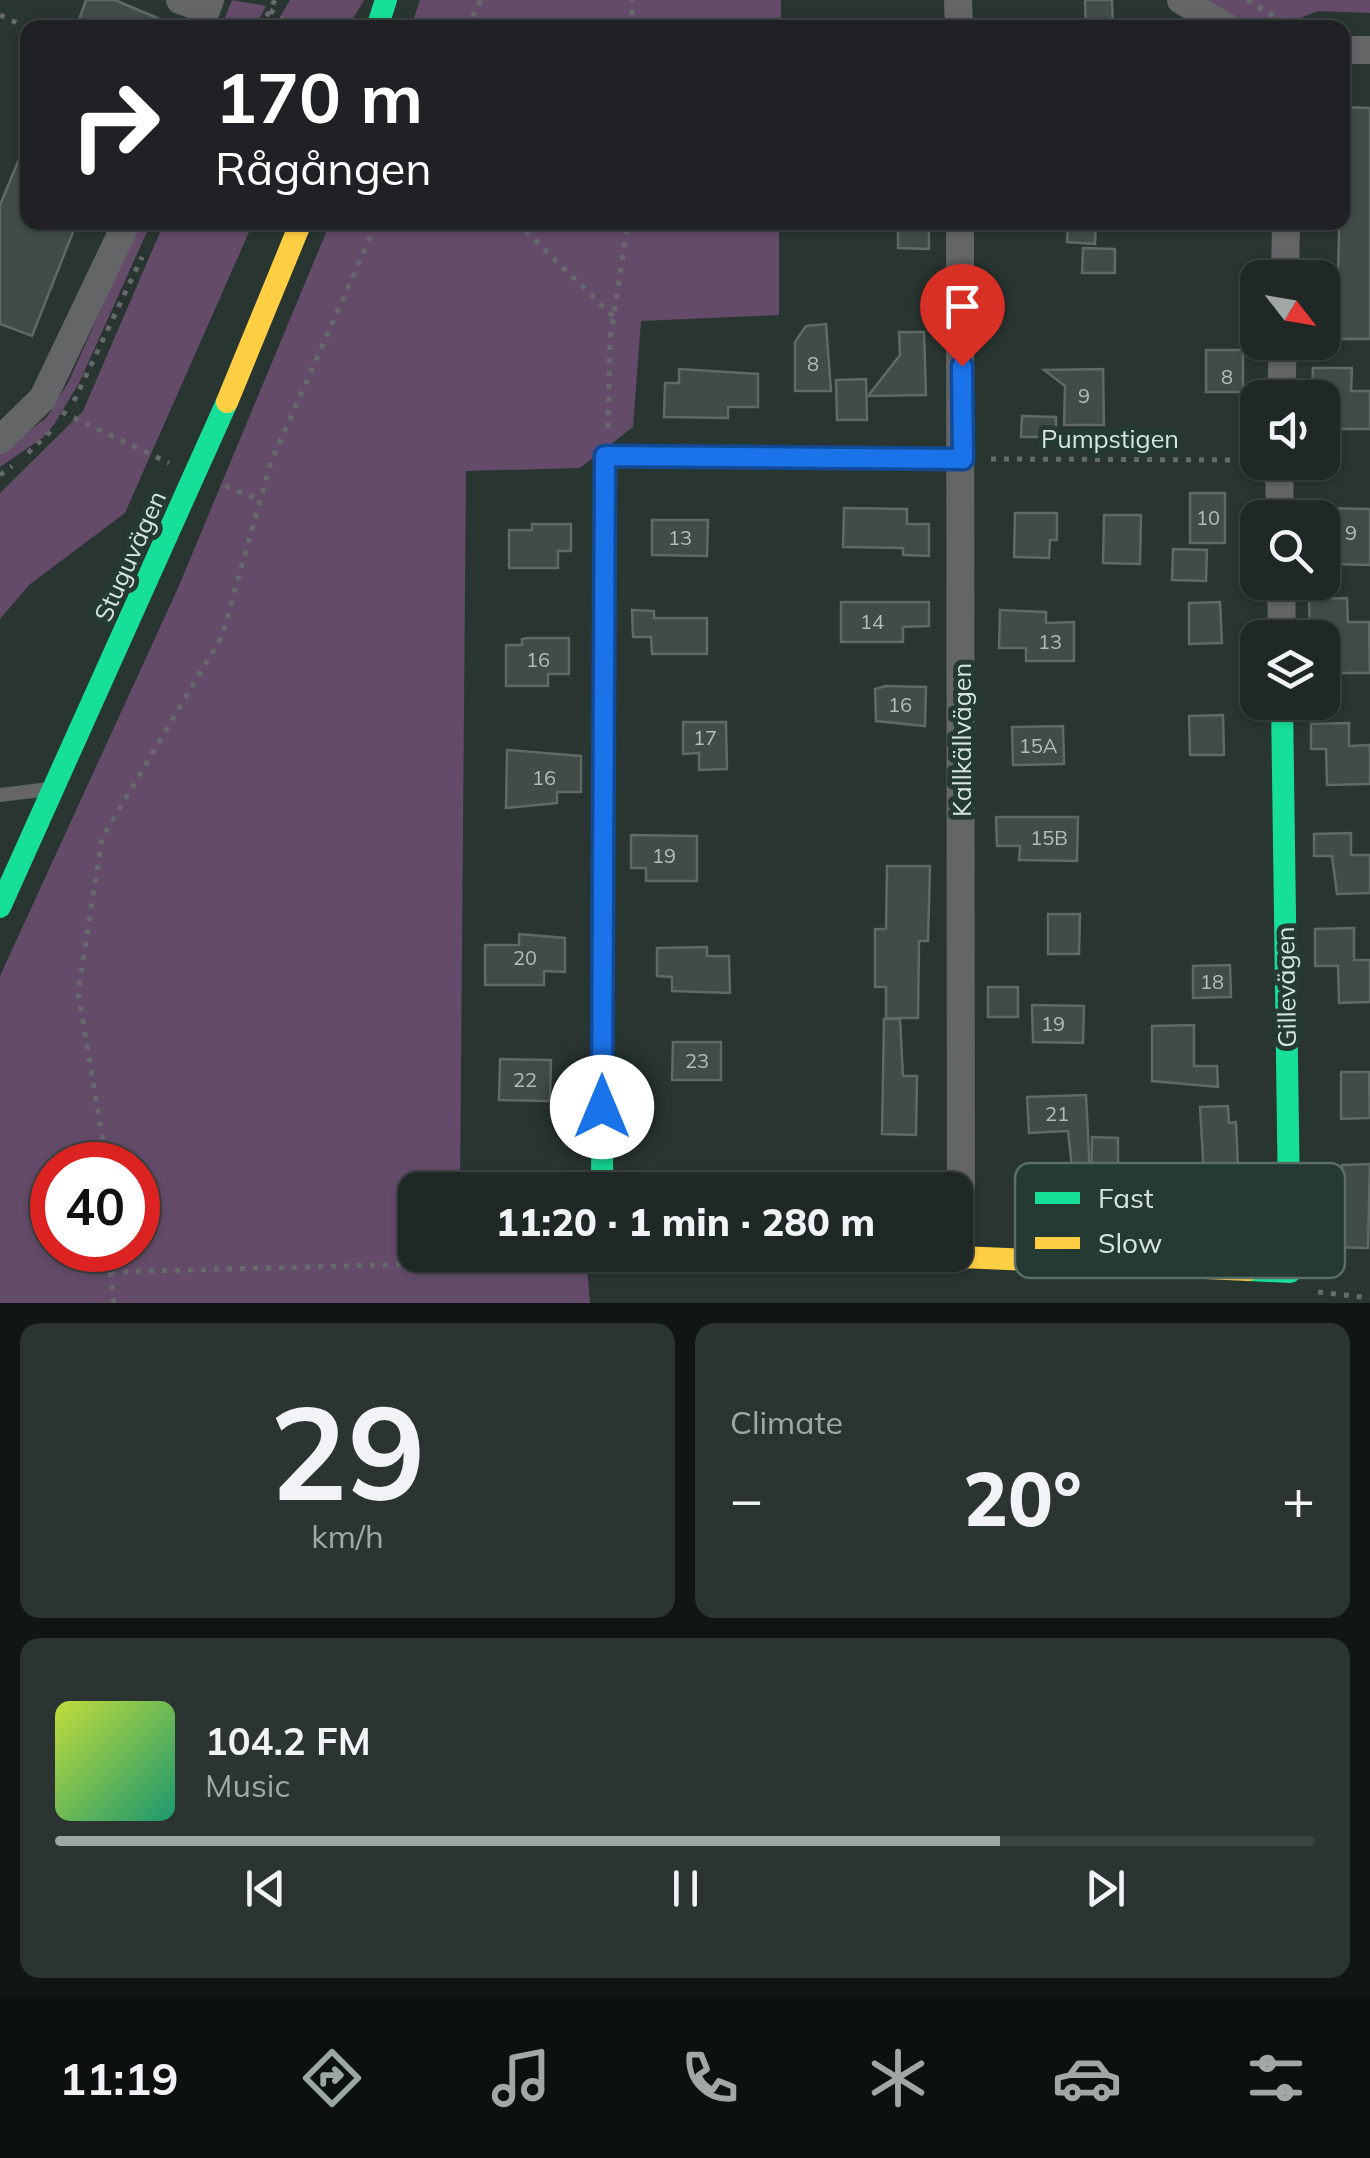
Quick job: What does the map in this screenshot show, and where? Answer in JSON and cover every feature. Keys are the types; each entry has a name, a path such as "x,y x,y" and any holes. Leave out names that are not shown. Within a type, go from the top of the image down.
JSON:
{"street":[{"path":"1181,0 1215,20"},
{"path":"0,440 43,398 123,230"},
{"name":"Stuguvägen","path":"0,907 196,475 298,230"},
{"name":"Kallkällvägen","path":"960,230 961,1172"},
{"path":"1285,260 1286,230"},
{"path":"602,1172 605,456 963,459"},
{"name":"Gillevägen","path":"1282,720 1288,1163"},
{"name":"Gillevägen","path":"973,1259 1015,1260"}],"lane":[{"path":"0,796 54,788"}],"path":[{"path":"265,20 275,0"},
{"path":"1247,0 1285,20"},
{"path":"270,10 283,20"},
{"path":"103,1142 78,992 102,838 222,636 271,462 373,230"},
{"path":"524,230 615,318"},
{"path":"605,456 615,318 627,230"},
{"path":"43,398 101,433 260,500"},
{"name":"Pumpstigen","path":"963,459 1240,460"},
{"path":"160,1270 398,1263"},
{"path":"110,1272 114,1303"},
{"path":"1318,1292 1370,1298"}],"shaded area":[{"path":"232,0 266,6 259,20 224,20"},
{"path":"290,0 364,0 352,20 278,20"},
{"path":"420,0 781,0 781,20 413,20"},
{"path":"1197,0 1370,0 1370,13 1318,11 1295,20 1230,20"},
{"path":"136,230 148,230 79,383 55,423 44,437 0,467 0,454 47,417 69,381"},
{"path":"161,230 250,230 125,513 29,585 0,619 0,493 83,411"},
{"path":"327,230 779,230 779,315 641,321 633,427 580,468 466,471 460,1172 398,1172 398,1272 587,1272 590,1303 0,1303 0,976 178,588"}],"building":[{"path":"86,0 115,0 162,20 79,20"},
{"path":"1085,0 1112,0 1113,20 1086,20"},
{"path":"1350,107 1370,108 1370,339 1340,339 1339,230 1350,230"},
{"path":"20,157 20,230 74,230 32,336 0,324 0,205"},
{"path":"898,230 929,230 929,249 898,248"},
{"path":"1068,230 1096,230 1095,244 1067,242"},
{"path":"1083,248 1115,249 1115,273 1082,273"},
{"path":"826,324 831,391 795,391 795,342 806,326"},
{"path":"899,332 924,332 926,395 868,396 900,355"},
{"path":"1206,350 1240,350 1240,392 1206,392"},
{"path":"1313,368 1352,368 1351,391 1370,391 1370,429 1340,429 1340,380 1312,380"},
{"path":"679,369 758,374 758,407 728,407 728,418 664,417 665,383 679,383"},
{"path":"1103,369 1104,425 1064,425 1065,386 1044,370"},
{"path":"866,379 867,420 837,420 836,380"},
{"path":"1022,416 1056,417 1056,437 1021,437"},
{"path":"1190,493 1225,493 1225,543 1190,543"},
{"path":"844,508 907,509 907,524 929,524 929,556 903,555 903,548 843,547"},
{"path":"1340,508 1370,509 1370,565 1340,564"},
{"path":"1015,513 1057,513 1057,540 1050,540 1049,558 1014,557"},
{"path":"1104,515 1141,515 1140,564 1103,563"},
{"path":"652,520 708,520 707,556 652,555"},
{"path":"532,524 571,524 571,551 558,551 558,568 509,568 509,530 532,530"},
{"path":"1173,549 1207,550 1206,581 1172,580"},
{"path":"1347,598 1348,622 1369,622 1370,673 1340,673 1340,620 1310,620 1309,600"},
{"path":"841,602 929,602 929,626 903,627 903,642 841,642"},
{"path":"1220,602 1222,643 1189,644 1189,603"},
{"path":"632,610 654,611 654,618 707,618 707,654 652,654 651,637 633,637"},
{"path":"1000,610 1046,612 1046,623 1074,622 1074,661 1026,661 1026,648 999,648"},
{"path":"528,638 569,638 569,674 548,674 548,686 506,686 506,645 522,645 522,639"},
{"path":"926,687 925,726 876,721 875,689"},
{"path":"1223,715 1224,755 1190,755 1189,716"},
{"path":"683,722 726,722 727,769 699,770 699,753 683,754"},
{"path":"1349,723 1349,746 1370,745 1370,784 1327,785 1326,749 1311,749 1311,724"},
{"path":"1063,726 1064,764 1013,765 1012,727"},
{"path":"507,750 581,756 581,792 557,792 557,803 506,808"},
{"path":"996,817 1078,817 1077,861 1019,860 1020,846 997,846"},
{"path":"1351,833 1351,855 1370,855 1370,893 1337,894 1332,856 1314,856 1314,834"},
{"path":"631,835 697,836 697,881 646,881 646,868 631,868"},
{"path":"887,866 930,866 928,941 919,941 918,1018 886,1018 886,987 875,987 875,929 886,929"},
{"path":"1048,914 1080,914 1079,954 1048,954"},
{"path":"1354,928 1354,960 1370,960 1370,1002 1339,1003 1338,966 1315,966 1315,929"},
{"path":"519,934 565,938 565,972 544,971 544,985 485,985 485,945 519,945"},
{"path":"707,947 707,956 729,956 730,993 672,991 672,977 657,976 657,948"},
{"path":"1230,965 1231,997 1193,998 1193,966"},
{"path":"988,987 1018,987 1018,1017 988,1017"},
{"path":"1032,1005 1084,1006 1083,1043 1033,1042"},
{"path":"884,1019 900,1019 903,1076 917,1076 916,1135 882,1134"},
{"path":"1194,1025 1194,1066 1217,1066 1218,1087 1152,1081 1152,1026"},
{"path":"673,1042 721,1042 721,1080 672,1080"},
{"path":"500,1059 551,1060 550,1101 499,1100"},
{"path":"1341,1072 1369,1072 1370,1118 1341,1119"},
{"path":"1086,1095 1089,1163 1072,1163 1068,1131 1029,1133 1027,1097"},
{"path":"1228,1106 1229,1123 1236,1122 1238,1163 1203,1163 1200,1107"},
{"path":"1092,1137 1118,1138 1118,1163 1092,1163"},
{"path":"1370,1164 1368,1248 1345,1247 1345,1165"}],"traffic: fast":[{"path":"380,20 386,0"},
{"path":"0,907 227,402"},
{"path":"602,1172 605,456 626,456"},
{"path":"1282,720 1288,1163"}],"traffic: slow":[{"path":"227,402 298,230"},
{"path":"626,456 963,459"},
{"path":"973,1258 1015,1259"}],"route":[{"path":"602,1107 605,456 963,459 962,366"}]}
